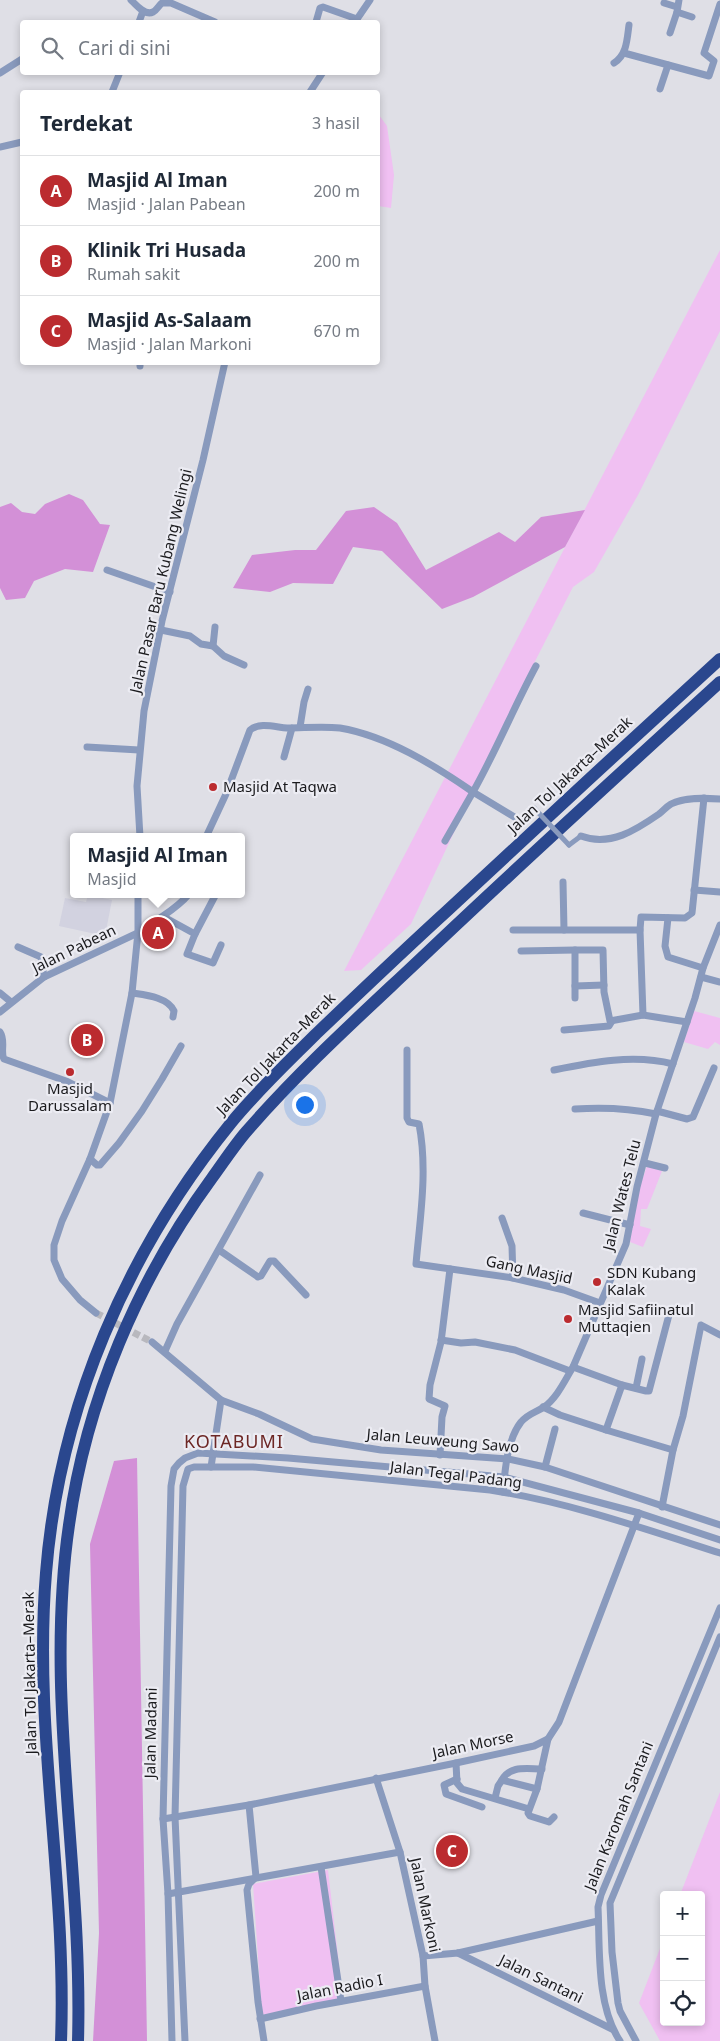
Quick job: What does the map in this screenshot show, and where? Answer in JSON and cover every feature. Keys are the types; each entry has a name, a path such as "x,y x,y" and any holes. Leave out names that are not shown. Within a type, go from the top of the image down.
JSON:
{"highway":[{"name":"Jalan Tol Jakarta–Merak","path":"61,2041 62,1984 44,1711 43,1630 45,1574 51,1520 72,1427 91,1368 114,1312 150,1239 181,1191 232,1122 280,1069 379,973 720,659"},
{"name":"Jalan Tol Jakarta–Merak","path":"78,2041 80,1987 64,1762 61,1675 62,1593 69,1525 81,1462 100,1395 122,1338 153,1270 187,1212 244,1135 308,1065 468,914 720,682"}],"street":[{"path":"357,20 370,0"},
{"path":"134,1 143,11 148,13 155,12 162,3 171,3 210,20"},
{"path":"664,3 678,6 692,17"},
{"path":"624,53 707,76 710,74 714,61 704,53 720,4"},
{"path":"317,20 320,8 323,6 354,20"},
{"path":"670,33 678,6"},
{"path":"140,20 143,11"},
{"path":"614,63 621,59 624,53 629,25"},
{"path":"0,73 20,60"},
{"path":"660,89 668,66"},
{"path":"712,69 720,73"},
{"path":"113,90 119,75"},
{"path":"311,90 321,75"},
{"path":"0,147 20,142"},
{"name":"Jalan Pasar Baru Kubang Welingi","path":"140,833 137,786 144,711 161,630 224,365"},
{"path":"107,570 170,592"},
{"path":"213,646 215,627"},
{"path":"161,630 190,636 202,644 213,646 224,656 244,665"},
{"path":"445,840 497,748 514,706 536,666"},
{"path":"300,727 308,689"},
{"path":"208,833 226,794 250,730 261,726 338,728 382,741 419,759 521,821 534,808 569,845 581,836 596,840 620,837 660,813 671,804 704,798 720,799"},
{"path":"284,757 292,728"},
{"path":"87,747 139,750"},
{"path":"643,1015 640,930 643,915 685,918 692,913 704,798"},
{"path":"563,882 564,930"},
{"path":"694,890 720,892"},
{"path":"96,1313 84,1304 66,1284 57,1269 54,1253 56,1235 90,1159 110,1103 132,993 138,932 138,898"},
{"name":"Jalan Pabean","path":"0,1012 44,976 138,932 174,911 185,898"},
{"path":"214,898 187,954 213,963 221,945"},
{"path":"164,917 195,934"},
{"path":"668,918 665,946 668,957 703,968"},
{"name":"Jalan Wates Telu","path":"502,1492 513,1437 519,1425 533,1411 543,1407 562,1386 572,1369 626,1244 657,1112 703,968 720,925"},
{"path":"513,930 640,930"},
{"path":"18,947 38,954 41,957 44,976"},
{"path":"575,950 575,998"},
{"path":"521,951 602,950 608,1017 612,1022"},
{"path":"701,977 720,982"},
{"path":"575,986 604,985"},
{"path":"0,993 11,1002"},
{"path":"132,993 169,1003 174,1011 173,1017"},
{"path":"564,1030 609,1026 612,1022 643,1015 687,1022"},
{"path":"0,1032 3,1044 1,1058 66,1081 110,1103"},
{"path":"90,1159 97,1165 100,1164 119,1143 162,1080 181,1046"},
{"name":"Gang Masjid","path":"407,1050 407,1118 409,1122 419,1124 422,1154 423,1186 416,1264 513,1278 564,1290 600,1303"},
{"path":"554,1070 631,1058 673,1064"},
{"path":"575,1109 603,1107 631,1109 657,1112 688,1119 692,1117 714,1068"},
{"path":"645,1163 665,1168"},
{"path":"166,1352 177,1324 260,1175"},
{"path":"583,1213 630,1225"},
{"path":"502,1218 512,1246 513,1278"},
{"path":"219,1250 258,1277 261,1276 270,1261 274,1261 306,1295"},
{"path":"440,1455 442,1417 445,1406 429,1399 430,1385 441,1341 450,1268"},
{"path":"441,1341 474,1342 515,1350 622,1384 649,1390 670,1311"},
{"path":"662,1506 673,1450 683,1416 701,1325 720,1335"},
{"path":"152,1342 221,1400 211,1467 190,1468 185,1458 198,1453 212,1453"},
{"path":"636,1388 642,1359"},
{"path":"606,1430 622,1384"},
{"name":"Jalan Leuweung Sawo","path":"221,1400 320,1440 381,1450 508,1459 545,1468 720,1526"},
{"path":"543,1407 560,1415 673,1450"},
{"path":"545,1468 556,1429"},
{"name":"Jalan Tegal Padang","path":"212,1453 504,1477 639,1513 720,1540"},
{"path":"253,1467 254,1456"},
{"name":"Jalan Madani","path":"172,2041 168,1894 163,1818 171,1486 174,1469 185,1458"},
{"name":"Jalan Tegal Padang","path":"211,1467 253,1467 502,1492 634,1525 720,1553"},
{"name":"Jalan Madani","path":"185,2041 175,1816 183,1486 185,1474 190,1468"},
{"path":"554,1817 549,1822 530,1816 529,1809 537,1789 548,1739 559,1722 639,1513"},
{"name":"Jalan Karomah Santani","path":"622,2041 612,2029 605,2011 598,1921 600,1895 720,1608"},
{"name":"Jalan Karomah Santani","path":"635,2038 618,2003 612,1952 610,1903 720,1637"},
{"path":"685,1691 695,1696"},
{"name":"Jalan Morse","path":"163,1818 249,1805 456,1763 534,1746 548,1739"},
{"path":"456,1763 458,1785 462,1789 529,1809"},
{"path":"495,1798 498,1786 504,1775 519,1768 542,1769"},
{"name":"Jalan Markoni","path":"376,1778 400,1852 424,1956 425,1986 435,2041"},
{"path":"457,1779 444,1785 446,1794 482,1807"},
{"path":"502,1780 537,1789"},
{"path":"249,1805 256,1877"},
{"path":"632,1818 642,1822"},
{"path":"168,1894 400,1852"},
{"path":"321,1867 341,2001"},
{"path":"256,1877 249,1884 247,1890 260,2019 264,2041"},
{"path":"424,1956 458,1953 598,1921"},
{"name":"Jalan Santani","path":"458,1953 612,2029"},
{"name":"Jalan Radio I","path":"260,2019 341,2001 425,1986"},
{"path":"622,2041 635,2038"}],"shaded area":[{"path":"380,116 387,126 394,175 391,208 380,206"},
{"path":"720,250 720,331 638,495 594,572 573,587 526,679 411,924 361,970 344,971"},
{"path":"69,494 83,500 100,524 110,525 93,572 65,569 34,581 25,598 6,600 0,588 0,507 11,503 22,512 35,514 45,504"},
{"path":"374,507 397,523 426,570 499,532 515,542 541,517 585,510 565,547 473,597 442,609 382,551 353,547 333,584 293,583 270,592 233,588 252,555 295,550 316,550 346,511"},
{"path":"65,898 86,902 87,898 112,900 105,936 59,926"},
{"path":"694,1011 720,1018 720,1045 715,1042 708,1049 684,1042"},
{"path":"647,1166 662,1171 647,1209 641,1209 640,1226 651,1229 643,1247 630,1242 639,1189"},
{"path":"137,1458 147,2041 93,2041 99,1933 90,1544 114,1461"},
{"path":"720,1792 720,2041 660,2041 639,2003 660,1948 660,2026 705,2026 705,1891 682,1891"},
{"path":"328,1870 343,1999 262,2015 253,1884"}],"tunnel":[{"path":"96,1313 152,1342"}],"place":[{"name":"Masjid At Taqwa","path":"213,787"},
{"name":"Masjid Al Iman","path":"158,933"},
{"name":"Klinik Tri Husada","path":"87,1040"},
{"name":"Masjid Darussalam","path":"70,1072"},
{"name":"SDN Kubang Kalak","path":"597,1282"},
{"name":"Masjid Safiinatul Muttaqien","path":"568,1319"},
{"name":"Masjid As-Salaam","path":"452,1851"}],"district":[{"name":"KOTABUMI","path":"234,1442"}]}
